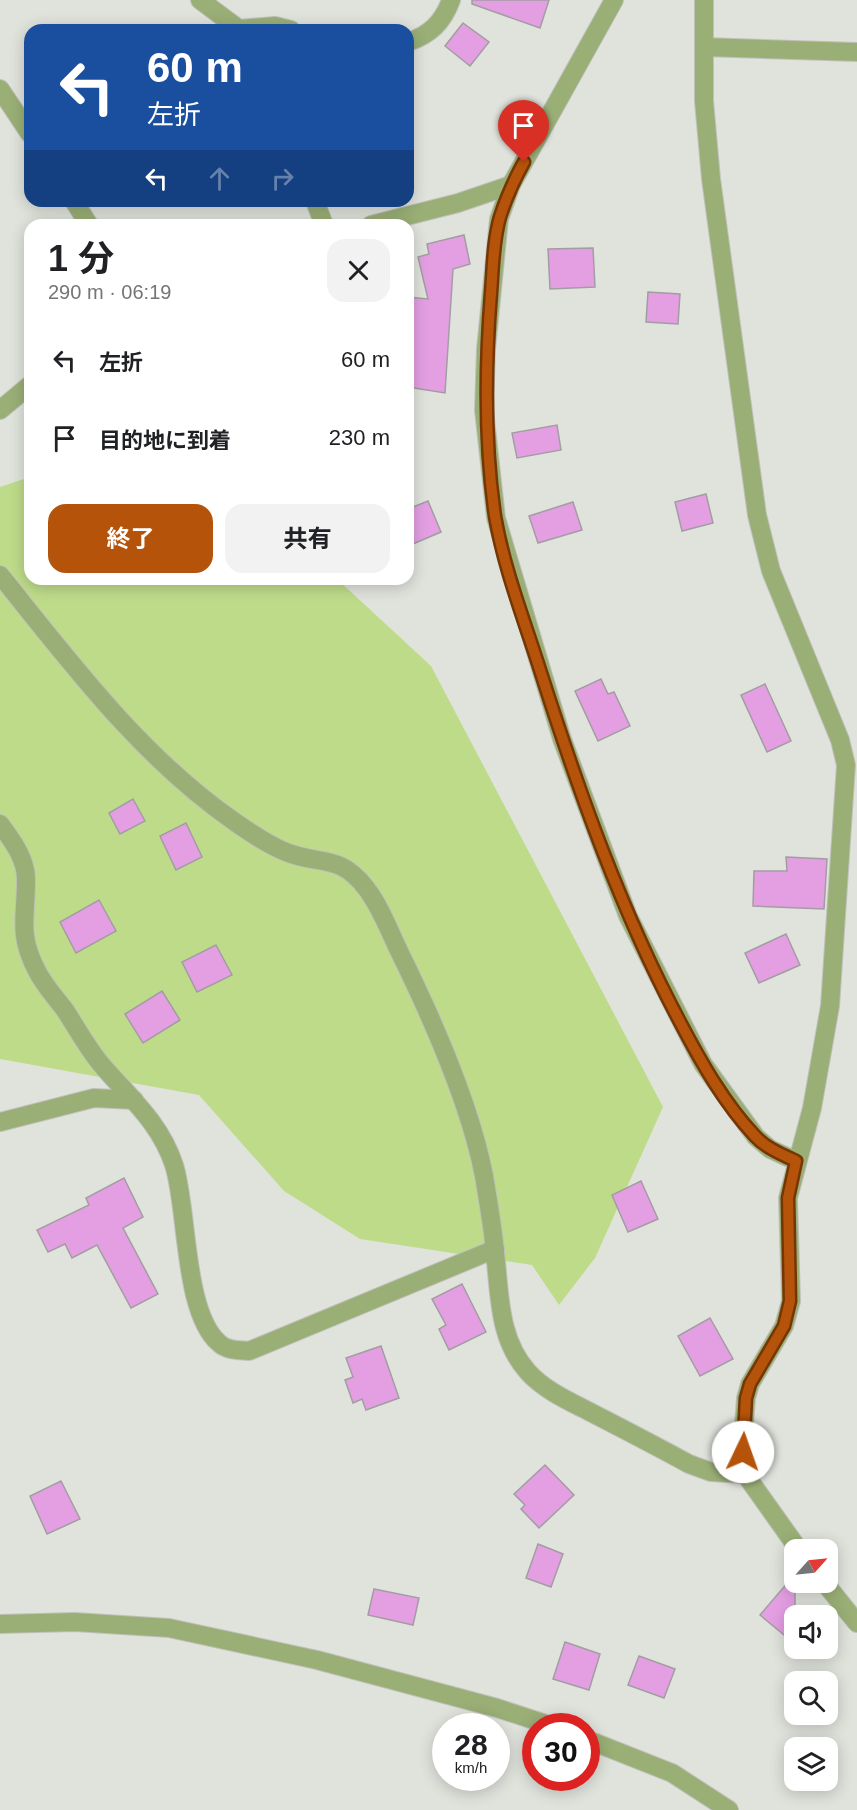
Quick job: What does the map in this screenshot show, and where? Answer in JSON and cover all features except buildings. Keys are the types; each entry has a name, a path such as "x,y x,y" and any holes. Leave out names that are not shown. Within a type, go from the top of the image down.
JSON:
{"street":[{"path":"200,0 231,24"},
{"path":"414,40 426,36 440,21 450,0"},
{"path":"614,0 512,185 499,219 494,247 484,410 496,518 509,570 581,791 628,916 664,993 703,1064 739,1118 770,1149 796,1161"},
{"path":"704,0 704,101 711,179 759,526 771,571 832,720 846,765 830,1006 812,1108 796,1161 788,1198 790,1301 784,1326 756,1372 746,1398 743,1438 745,1474 791,1539"},
{"path":"704,47 857,52"},
{"path":"0,90 24,125"},
{"path":"394,219 458,203 512,185"},
{"path":"0,410 24,390"},
{"path":"0,575 102,698 159,760 205,800 266,842 289,854 333,861 349,870 366,888 414,982 443,1049 479,1156 495,1249 503,1326 513,1350 531,1375 554,1393 689,1464 711,1472 745,1474"},
{"path":"0,824 20,855 27,879 23,899 25,944 37,970 99,1062 134,1100 166,1144 174,1167 185,1246 201,1311 209,1330 219,1344 231,1349 249,1351 495,1249"},
{"path":"0,1122 94,1098 134,1100"},
{"path":"833,1593 857,1623"},
{"path":"0,1624 75,1622 169,1628 317,1659 522,1716"},
{"path":"600,1745 672,1773 729,1810"}],"green space":[{"path":"24,479 24,585 343,585 431,666 663,1107 595,1258 559,1305 532,1265 360,1239 284,1191 199,1095 0,1059 0,487"}],"route":[{"path":"524,162 499,219 494,247 486,349 484,410 490,470 496,518 509,570 562,739 628,916 664,993 703,1064 739,1118 770,1149 796,1161 788,1198 790,1301 784,1326 750,1384 746,1398 743,1452"}]}
